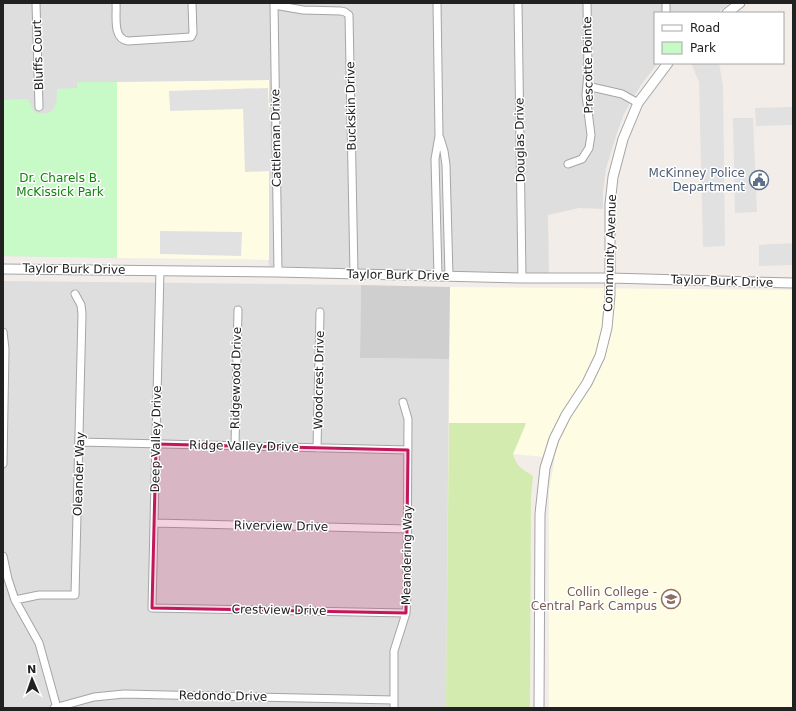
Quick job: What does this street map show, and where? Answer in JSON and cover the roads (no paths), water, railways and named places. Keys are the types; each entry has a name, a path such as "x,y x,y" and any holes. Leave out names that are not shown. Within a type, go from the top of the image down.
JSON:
{"street":[{"name":"Bluffs Court","path":"36,3 39,107"},
{"path":"116,3 117,31 119,36 124,40 192,37 192,3"},
{"path":"437,3 439,136 435,159 438,276"},
{"name":"Douglas Drive","path":"518,3 522,278"},
{"name":"Prescotte Pointe","path":"568,164 582,158 589,148 591,135 586,95 588,73 587,3"},
{"path":"728,12 740,3"},
{"name":"Cattleman Drive","path":"274,4 278,272"},
{"name":"Buckskin Drive","path":"274,4 304,10 341,11 349,15 354,274"},
{"name":"Community Avenue","path":"539,708 540,514 544,468 554,438 566,414 587,382 600,356 607,328 610,295 610,204 613,177 623,139 638,103 667,64"},
{"path":"587,86 622,94 638,103"},
{"path":"439,136 444,151 446,165 448,276"},
{"name":"Taylor Burk Drive","path":"3,269 278,272 793,283"},
{"name":"Deep Valley Drive","path":"152,608 160,270"},
{"name":"Oleander Way","path":"15,600 39,595 75,595 82,314 81,305 75,294"},
{"name":"Ridgewood Drive","path":"235,446 238,310"},
{"name":"Woodcrest Drive","path":"317,448 320,312"},
{"path":"3,332 5,348 3,464"},
{"name":"Meandering Way","path":"394,708 394,651 406,613 407,595 408,419 403,402"},
{"name":"Ridge Valley Drive","path":"80,442 408,450"},
{"name":"Riverview Drive","path":"154,523 407,529"},
{"path":"3,556 8,579 15,600 39,643 56,708"},
{"name":"Crestview Drive","path":"152,608 406,613"},
{"name":"Redondo Drive","path":"56,708 94,697 124,694 394,700"}],"place":[{"name":"McKinney Police Department","path":"759,180"},
{"name":"Collin College - Central Park Campus","path":"671,599"}],"park label":[{"name":"Dr. Charels B. McKissick Park","path":"60,185"}]}
